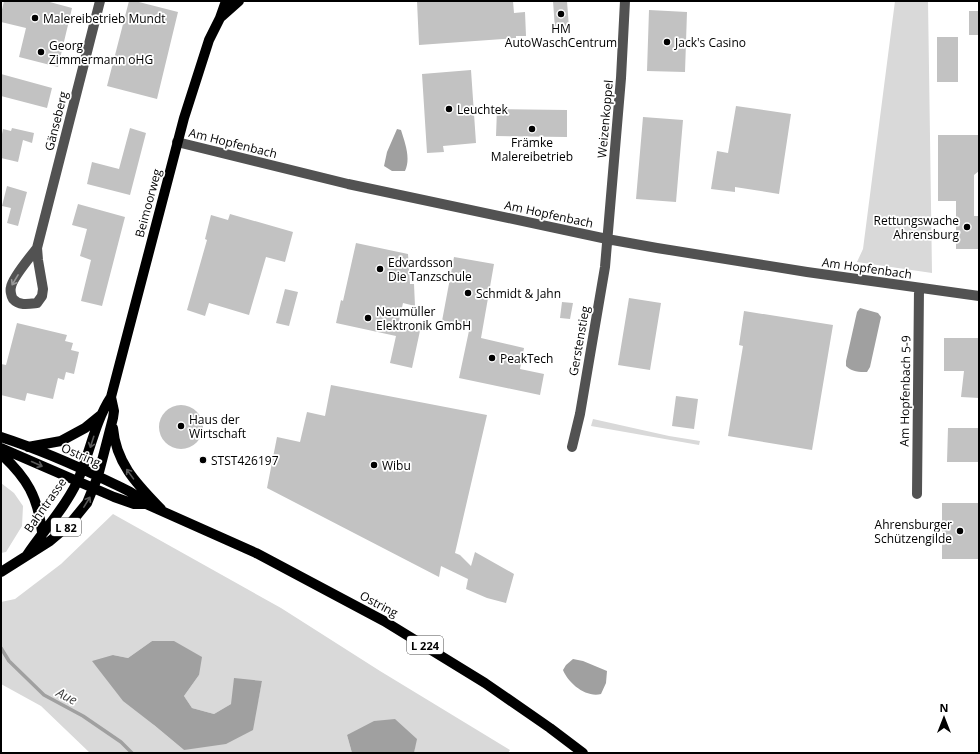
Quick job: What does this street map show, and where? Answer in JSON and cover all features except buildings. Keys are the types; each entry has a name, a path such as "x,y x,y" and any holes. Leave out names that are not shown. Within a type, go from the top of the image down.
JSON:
{"main road":[{"name":"Beimoorweg","path":"82,469 101,414 111,397 177,142 192,90 209,40 220,18 226,1"},
{"name":"Beimoorweg","path":"220,18 239,1"},
{"name":"Beimoorweg","path":"98,476 113,418 114,411 111,397"},
{"path":"28,447 61,441 85,428 101,414"},
{"path":"113,418 116,445 123,464 132,478 165,513"},
{"name":"Ostring","path":"1,437 98,476 137,495 146,504 256,553 384,621 485,683 583,753"},
{"name":"Ostring","path":"1,448 94,489 134,504 146,504"},
{"name":"L 82","path":"1,454 13,465 31,490 37,504 42,532"},
{"name":"Bahntrasse","path":"27,555 42,532 70,497 82,469"},
{"name":"Bahntrasse","path":"1,572 50,541 69,525 87,503 94,489 98,476"}],"street":[{"name":"Gänseberg","path":"37,248 10,287 12,297 16,302 22,304 37,302 42,296 43,289 37,248 100,1"},
{"name":"Weizenkoppel","path":"607,239 621,78 625,1"},
{"name":"Am Hopfenbach","path":"177,142 348,184 607,239 744,262 979,296"},
{"name":"Gerstenstieg","path":"572,447 580,414 605,267 607,239"},
{"name":"Am Hopfenbach","path":"919,288 919,316"},
{"name":"Am Hopfenbach 5-9","path":"917,494 919,316"}],"shaded area":[{"path":"895,1 928,1 932,273 857,262 863,249"},
{"path":"397,129 401,130 407,150 407,166 405,171 392,171 384,166 387,152"},
{"path":"860,308 878,313 881,317 870,367 867,372 853,371 846,366 857,312"},
{"path":"593,419 669,436 700,441 699,445 591,426"},
{"path":"1,483 14,493 23,506 22,526 6,552 1,553"},
{"path":"113,514 281,608 380,671 510,750 508,753 414,753 416,739 347,735 352,753 90,753 41,706 1,684 1,602 15,599 61,564","holes":["152,641 199,675 184,696 192,708 214,714 231,704 262,681 258,701 184,750 154,725 113,655 128,658"]},
{"path":"152,641 174,641 202,657 199,675 184,696 192,708 214,714 231,704 234,678 262,681 253,730 226,744 184,750 123,701 92,661 113,655 128,658"},
{"path":"573,659 583,661 607,671 606,683 601,694 595,695 584,692 573,684 565,675 563,670"},
{"path":"395,719 417,739 414,753 352,753 347,735 374,721"}],"waterway":[{"name":"Aue","path":"1,648 9,661 44,695 83,716 121,742 132,753"}],"place":[{"name":"HM AutoWaschCentrum","path":"561,14"},
{"name":"Malereibetrieb Mundt","path":"35,18"},
{"name":"Jack's Casino","path":"667,42"},
{"name":"Georg Zimmermann oHG","path":"41,52"},
{"name":"Leuchtek","path":"449,109"},
{"name":"Främke Malereibetrieb","path":"532,129"},
{"name":"Rettungswache Ahrensburg","path":"967,227"},
{"name":"Edvardsson Die Tanzschule","path":"380,269"},
{"name":"Schmidt & Jahn","path":"468,293"},
{"name":"Neumüller Elektronik GmbH","path":"368,318"},
{"name":"PeakTech","path":"492,358"},
{"name":"Haus der Wirtschaft","path":"181,426"},
{"name":"STST426197","path":"203,460"},
{"name":"Wibu","path":"374,465"},
{"name":"Ahrensburger Schützengilde","path":"960,531"}]}
